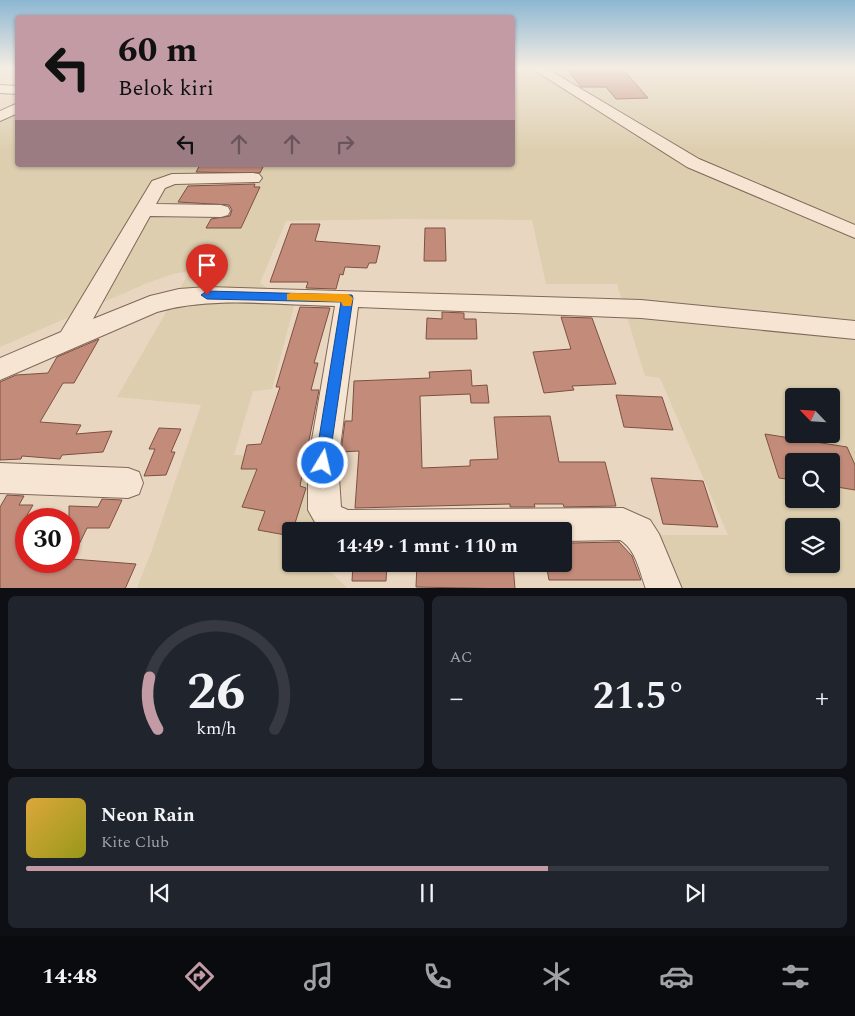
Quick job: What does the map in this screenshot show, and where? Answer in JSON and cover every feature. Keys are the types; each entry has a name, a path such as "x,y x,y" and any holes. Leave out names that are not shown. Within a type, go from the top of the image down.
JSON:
{"street":[{"path":"582,95 693,163 855,232"},
{"path":"0,117 15,108"},
{"path":"70,339 158,185 172,178 253,178"},
{"path":"143,210 221,211"},
{"path":"0,369 150,305 179,297 207,295 348,298 642,309 855,330"},
{"path":"348,298 323,463 324,510 330,519 348,526 623,524 638,532 647,546 664,588"},
{"path":"0,478 128,483"}],"shaded area":[{"path":"515,95 855,95 855,588 673,588 654,535 728,535 660,378 645,376 617,284 546,284 532,220 399,219 286,221 260,283 294,306 272,389 253,391 234,455 317,458 320,522 282,522 282,572 331,572 347,588 137,588 152,550 201,405 117,397 190,271 173,274 145,284 0,347 0,117 15,107 15,167 515,167"}],"building":[{"path":"613,95 646,95 648,98 616,99"},
{"path":"199,167 263,167 260,173 196,172"},
{"path":"255,184 254,187 260,187 241,228 206,228 211,219 230,216 232,210 229,205 178,202 188,186"},
{"path":"291,224 320,224 315,241 380,246 376,263 369,263 367,268 345,267 343,275 340,274 336,289 306,288 308,282 270,282"},
{"path":"425,228 445,228 446,261 424,261"},
{"path":"300,307 330,308 314,363 318,363 311,390 319,390 300,486 306,488 295,522 282,522 282,534 258,530 265,511 242,507 257,469 241,469 247,445 261,444 280,387 276,387"},
{"path":"442,312 464,313 464,319 476,319 477,339 426,339 427,318 442,319"},
{"path":"561,317 592,318 616,384 572,386 574,390 544,393 533,352 571,349"},
{"path":"99,339 74,383 63,383 40,422 81,425 76,434 112,431 103,452 62,455 60,459 22,456 21,459 0,460 0,382 16,375 48,373 57,357"},
{"path":"471,370 472,386 487,385 489,403 471,403 470,394 420,396 422,468 470,466 470,460 498,459 494,417 550,416 559,462 605,462 616,506 564,507 563,504 534,504 535,507 510,507 510,504 355,508 359,451 341,452 345,421 352,421 354,381 430,378 429,372"},
{"path":"616,395 662,397 673,430 624,427"},
{"path":"159,428 181,429 171,452 175,452 166,475 144,476 155,449 149,449"},
{"path":"765,434 785,437 785,443 822,443 847,447 855,465 855,490 840,488 840,453 785,453 785,479 779,478"},
{"path":"651,478 703,481 718,527 663,524"},
{"path":"7,495 24,496 19,505 33,505 31,508 15,508 15,573 80,573 80,560 136,564 125,588 0,588 0,507"},
{"path":"102,499 122,500 109,528 87,528 80,542 80,508 69,508 69,506 98,507"},
{"path":"619,542 632,556 641,580 549,580 548,572 572,572 572,543"},
{"path":"353,572 387,572 386,581 352,581"},
{"path":"417,572 514,572 515,588 416,587"}],"slow traffic":[{"path":"291,297 348,298 347,303"}],"route":[{"path":"207,295 348,298 323,463"}]}
